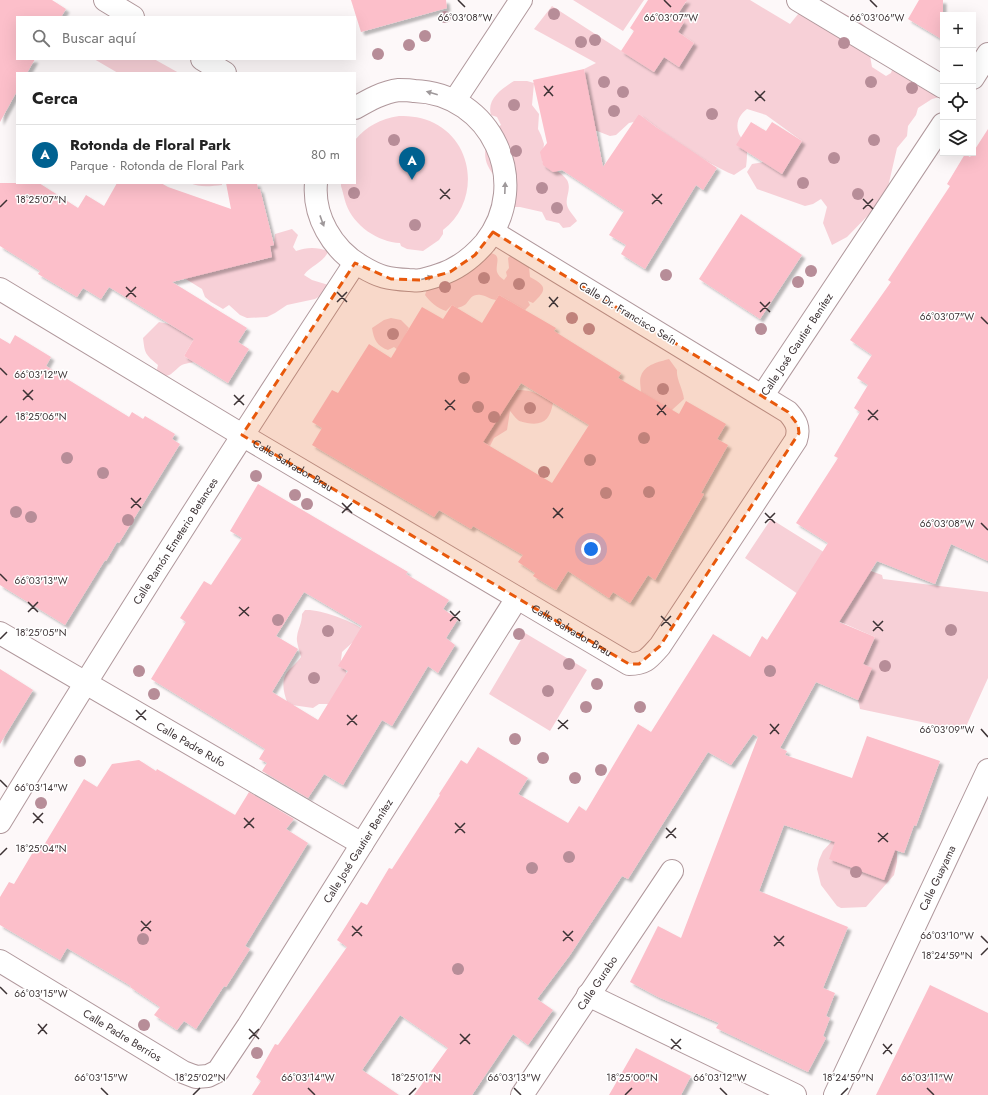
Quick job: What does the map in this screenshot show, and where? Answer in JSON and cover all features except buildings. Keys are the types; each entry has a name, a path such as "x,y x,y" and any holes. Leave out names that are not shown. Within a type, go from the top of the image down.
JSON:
{"street":[{"path":"105,0 131,16"},
{"path":"455,100 521,0"},
{"path":"798,0 940,85"},
{"path":"976,73 988,54"},
{"path":"204,60 223,72"},
{"path":"316,184 315,193 322,224 339,249 355,263 373,273 391,279 421,280 450,272 475,255 493,232 504,204 505,173 496,143 479,118 455,100 428,91 400,90 372,98 356,107"},
{"name":"Calle José Gautier Benítez","path":"629,664 639,664 645,661 660,646 796,440 798,425 794,418 788,412 763,395 940,129"},
{"name":"Calle Dr. Francisco Seín","path":"493,232 763,395"},
{"name":"Calle Ramón Emeterio Betances","path":"0,822 85,682 242,435 355,263"},
{"name":"Calle Salvador Brau","path":"0,289 242,435 629,664"},
{"name":"Calle José Gautier Benítez","path":"182,1072 196,1077 208,1076 218,1070 248,1026 517,598"},
{"name":"Calle Padre Rufo","path":"0,633 362,844"},
{"name":"Calle Guayama","path":"835,1095 988,770"},
{"name":"Calle Gurabo","path":"522,1095 672,871"},
{"name":"Calle Padre Berríos","path":"0,962 182,1072"},
{"path":"588,995 795,1095"}],"highlighted area":[{"path":"493,232 788,412 798,425 799,433 660,646 639,664 629,664 242,435 355,263 391,279 421,280 450,272 475,255"}],"shaded area":[{"path":"573,0 644,0 623,31"},
{"path":"684,0 750,0 790,24 799,13 829,6 859,21 865,26 873,38 869,50 872,67 886,76 891,73 893,67 911,60 919,60 925,63 933,72 940,88 940,97 932,99 918,108 916,115 908,126 907,136 897,148 888,187 879,204 847,237 832,245 823,223 827,207 821,199 813,204 805,206 757,189 747,172 752,164 764,162 782,174 802,141 766,115 747,109 738,120 737,126 739,135 745,142 747,154 746,167 734,175 697,156 639,114 638,121 629,123 616,135 610,136 592,129 584,69 596,63 534,29 552,6 654,72 664,57 679,67 694,43 678,32 684,22 676,17 686,2"},
{"path":"96,60 156,60 177,72 116,72"},
{"path":"514,81 527,81 534,83 532,105 539,114 538,129 544,144 542,162 559,172 567,180 569,190 567,205 577,221 570,227 563,228 559,223 546,220 542,212 520,207 512,207 486,161 485,149 489,137 496,128 501,125 497,117 491,115 491,104 496,95"},
{"path":"399,116 412,117 426,119 434,123 448,133 458,145 465,159 468,174 467,190 463,205 455,219 443,230 443,234 439,240 423,251 407,249 401,246 400,243 383,240 375,236 361,226 350,212 346,204 341,184 356,184 356,139 369,127 386,119"},
{"path":"192,184 222,184 210,186"},
{"path":"292,229 298,235 293,247 296,251 312,248 328,251 321,261 304,275 312,280 335,287 315,299 287,305 267,317 247,318 240,315 229,305 223,309 205,297 202,289 163,265 240,244 245,264 272,257 270,246 274,245 275,234"},
{"path":"489,253 496,255 498,260 497,272 504,280 507,276 506,272 509,268 508,258 511,255 528,257 530,277 542,285 543,291 533,303 528,301 530,305 525,310 499,295 496,300 483,295 476,295 466,304 457,308 452,305 446,311 434,304 425,295 427,289"},
{"path":"391,318 401,320 409,328 405,336 403,354 394,347 388,350 381,347 374,336 372,328 384,320"},
{"path":"159,322 169,324 194,339 184,356 194,362 182,365 166,376 159,376 157,369 158,365 146,353 144,347 143,338"},
{"path":"669,359 677,370 684,399 672,410 663,412 641,393 640,380 643,372 649,366"},
{"path":"517,390 536,393 553,403 548,417 542,422 533,424 519,421 510,411 507,430 494,438 490,446 477,438 508,403"},
{"path":"771,519 846,566 868,570 882,575 883,579 988,592 988,678 964,731 860,709 858,700 871,668 863,664 875,637 836,620 745,558"},
{"path":"305,610 318,611 334,616 363,629 353,642 342,652 341,660 347,674 329,704 319,704 313,708 292,705 287,702 284,688 284,677 301,657 297,637 302,614"},
{"path":"525,633 587,670 550,731 489,694"},
{"path":"842,830 897,846 897,862 894,875 866,907 841,908 837,906 821,885 817,869 819,860 823,851"}],"place":[{"name":"Rotonda de Floral Park","path":"412,180"}]}
